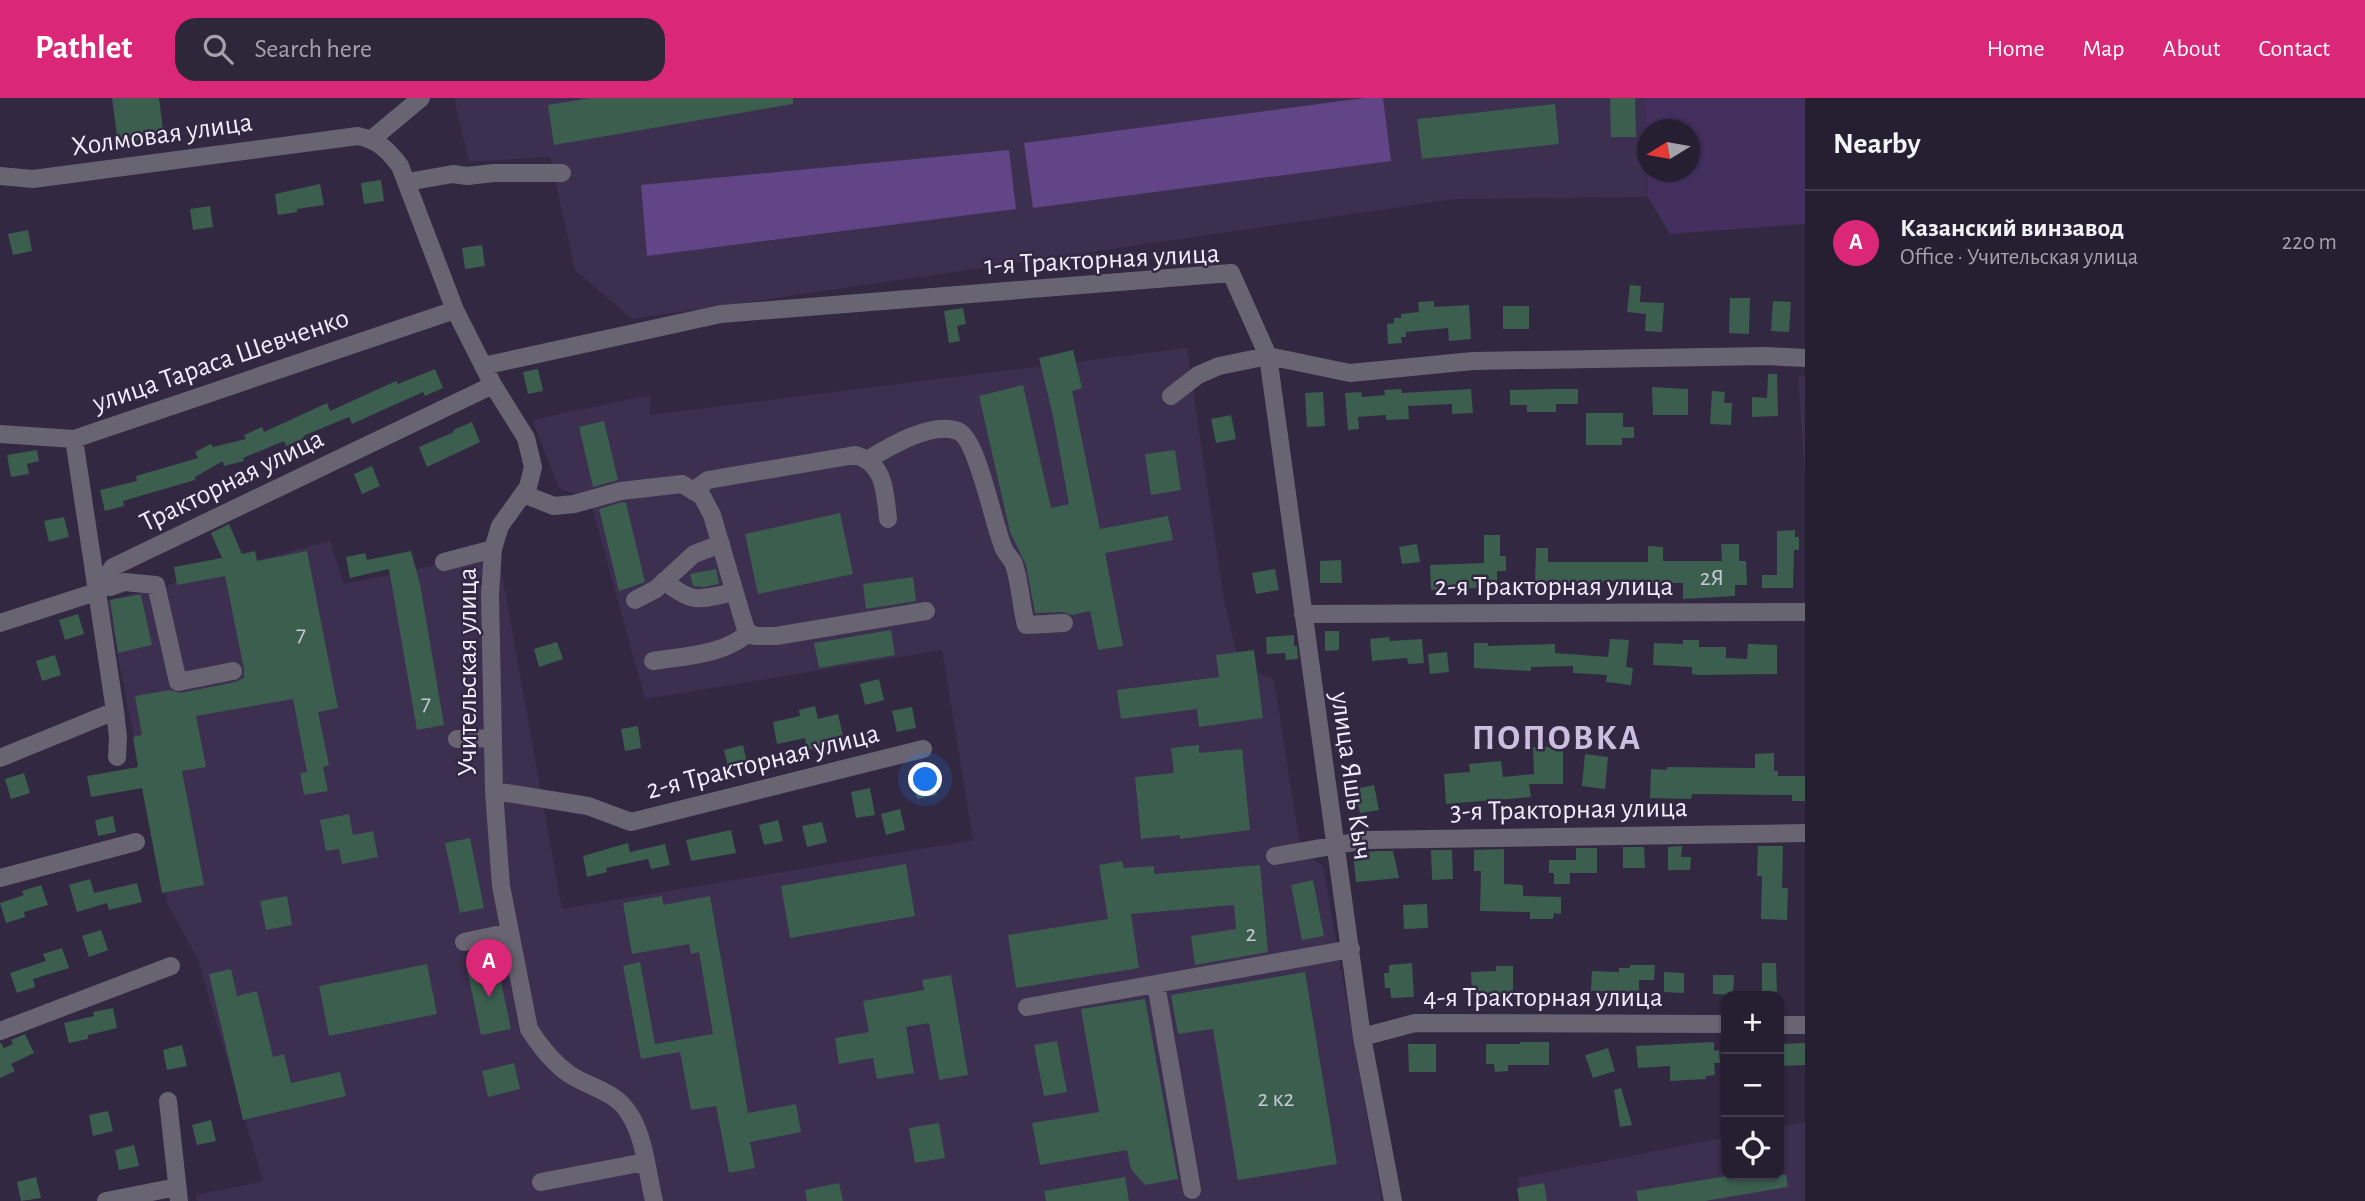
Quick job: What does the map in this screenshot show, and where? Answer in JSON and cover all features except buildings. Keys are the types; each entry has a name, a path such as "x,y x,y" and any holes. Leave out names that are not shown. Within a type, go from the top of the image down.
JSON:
{"street":[{"path":"372,139 421,98"},
{"name":"Холмовая улица","path":"0,176 33,179 334,138 358,136 372,139"},
{"name":"Учительская улица","path":"372,139 388,150 400,166 455,310 493,385 526,438 533,467 528,487 500,526 494,549 491,595 494,791 501,886 529,1029 542,1049 570,1074 610,1094 628,1111 639,1136 654,1201"},
{"path":"407,182 453,174 467,176 494,173 562,173"},
{"name":"1-я Тракторная улица","path":"483,366 721,314 1231,273 1268,356"},
{"name":"улица Тараса Шевченко","path":"0,434 74,439 455,310"},
{"path":"1171,396 1198,375 1219,366 1268,356 1350,373 1473,361 1766,356 1805,358"},
{"name":"улица Яшь Кыч","path":"1268,356 1362,1037 1393,1201"},
{"name":"Тракторная улица","path":"0,623 99,587 113,567 493,385"},
{"path":"869,459 896,442 912,436 957,430 967,436 988,492 1004,550 1013,563 1026,625 1064,624"},
{"path":"74,439 99,587 118,737 117,757"},
{"path":"693,491 708,480 855,456 869,459 876,467 884,486 888,519"},
{"path":"523,494 554,506 574,504 621,491 682,484 702,496 712,515 746,630 754,636 776,636 926,611"},
{"path":"635,600 656,589 694,554 721,544"},
{"path":"444,562 494,549"},
{"path":"664,581 686,597 734,592"},
{"path":"99,587 124,583 156,585 178,682 233,671"},
{"name":"2-я Тракторная улица","path":"1303,614 1805,612"},
{"path":"653,661 725,647 738,643 749,632"},
{"path":"0,758 115,711"},
{"path":"457,739 493,738"},
{"name":"2-я Тракторная улица","path":"494,791 588,806 631,822 923,749"},
{"name":"3-я Тракторная улица","path":"1275,856 1366,840 1805,833"},
{"path":"0,878 136,842"},
{"path":"464,942 510,932"},
{"path":"1027,1007 1351,949"},
{"path":"0,1031 171,966"},
{"path":"1156,984 1192,1190"},
{"name":"4-я Тракторная улица","path":"1362,1037 1415,1023 1721,1024"},
{"path":"1784,1025 1805,1025"},
{"path":"106,1201 178,1194 168,1101"},
{"path":"541,1182 645,1161"}],"shaded area":[{"path":"454,98 1645,98 1646,119 1637,119 1637,182 1648,182 1648,197 1455,199 632,319 575,270 550,157 469,162"},
{"path":"1364,98 1383,98 1391,161 1033,208 1024,143"},
{"path":"1645,98 1805,98 1805,224 1670,234 1648,197 1647,182 1700,182 1700,119 1646,119"},
{"path":"1009,150 1016,209 647,256 641,185"},
{"path":"1187,348 1224,600 1239,663 1274,680 1301,851 1323,866 1382,1201 197,1201 196,1195 263,1181 197,957 167,904 107,601 330,541 344,584 498,552 562,909 973,840 942,650 645,699 590,500 559,488 532,420 650,395 650,415"},
{"path":"1798,376 1805,376 1805,478"},
{"path":"1805,1122 1805,1201 1522,1201 1518,1178 1721,1138 1721,1180 1784,1180 1784,1126"}],"place":[{"name":"Казанский винзавод","path":"489,997"}],"district":[{"name":"ПОПОВКА","path":"1557,738"}]}
